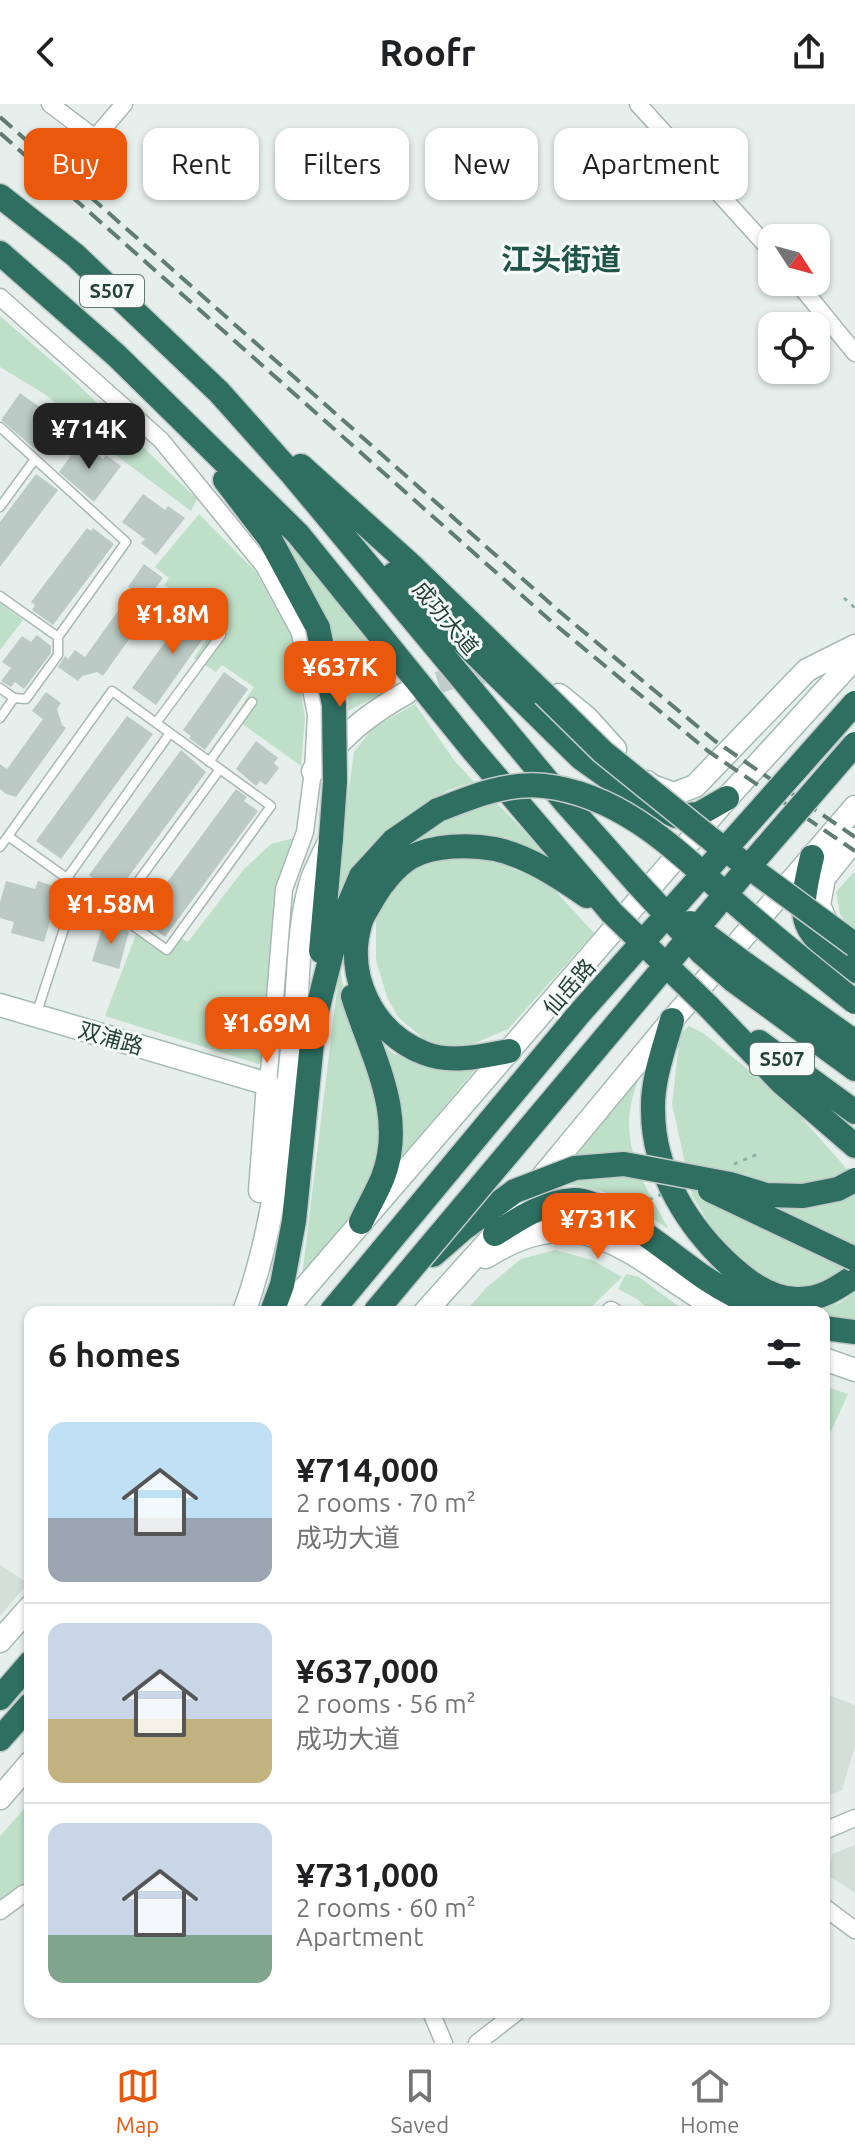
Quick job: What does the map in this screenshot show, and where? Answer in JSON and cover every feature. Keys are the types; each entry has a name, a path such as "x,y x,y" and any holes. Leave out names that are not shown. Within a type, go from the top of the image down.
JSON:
{"highway":[{"path":"0,186 75,255"},
{"name":"成功大道","path":"0,196 75,255 219,392 292,474 556,791 702,953 739,972 855,1069"},
{"name":"S507","path":"0,253 116,355 298,534 472,749 612,913 708,1006 855,1112"},
{"path":"0,270 116,355"},
{"path":"219,392 549,693 603,752 688,821 855,945"},
{"path":"193,431 220,474 270,539 318,628 334,705 335,782 314,1023 294,1221 282,1285 274,1306"},
{"path":"292,474 581,758 640,800 676,816 699,814 727,798"},
{"name":"仙岳路","path":"336,1306 578,1015 855,703"},
{"path":"380,1306 855,744"},
{"path":"314,1023 337,932 361,876 393,841 438,810 488,790 543,786 601,801 648,826 798,957 855,1002"},
{"path":"509,1051 463,1059 427,1055 397,1039 377,1017 362,993 356,966 360,923 380,886 410,858 435,849 496,849 555,875 612,913"},
{"path":"812,857 802,900 807,928 826,949 855,971"},
{"path":"361,876 348,923 345,950 350,987 390,1106 391,1141 384,1175 361,1222"},
{"path":"739,972 855,1042"},
{"path":"708,1006 782,1083 855,1146"},
{"path":"672,1020 658,1069 653,1110 659,1150 671,1188 690,1222 712,1249 746,1280 775,1295 799,1299 830,1294 855,1276"},
{"path":"407,1277 464,1228 515,1191 575,1168 624,1164 855,1259"},
{"path":"673,1182 766,1195 803,1196 838,1189 855,1180"},
{"path":"495,1234 537,1208 576,1200 605,1208 706,1279 754,1306"},
{"path":"830,1329 855,1332"},
{"path":"0,1698 24,1670"},
{"path":"0,1739 24,1712"}],"main road":[{"path":"549,693 587,718 652,786 674,794 695,786 807,670 855,646"},
{"path":"289,1306 727,798 855,658"},
{"path":"313,771 344,736 370,713 406,693"},
{"path":"431,1306 495,1234 672,1020 855,807"},
{"path":"246,1306 260,1263 270,1216 290,1071 306,906 312,879 331,838"},
{"path":"855,839 824,878 819,905 833,937 855,952"},
{"name":"双浦路","path":"0,1005 268,1084"},
{"path":"260,1263 258,1215 268,1084"},
{"path":"461,1273 508,1243 535,1234 564,1230 600,1236 715,1306"},
{"path":"830,1361 855,1370"},
{"path":"0,1641 24,1614"},
{"path":"0,1798 24,1770"}],"street":[{"path":"50,104 95,138 124,104"},
{"path":"638,104 758,237"},
{"path":"808,296 855,353"},
{"path":"0,297 161,440 264,566 300,633 316,715 313,771 305,832 284,889 268,1084"},
{"path":"830,1828 855,1818"},
{"path":"0,1911 24,1894"},
{"path":"830,1911 855,1930"},
{"path":"434,2018 444,2043"},
{"path":"477,2043 509,2018"}],"lane":[{"path":"0,427 126,542 58,637 58,655 26,699 14,698 0,688"},
{"path":"0,507 35,459"},
{"path":"0,596 58,637"},
{"path":"156,723 221,635"},
{"path":"0,847 112,691 271,806 167,950 8,836"},
{"path":"0,718 14,698"},
{"path":"209,762 252,702"},
{"path":"67,878 170,733"},
{"path":"115,913 220,769"},
{"path":"36,1015 78,886"}],"path":[{"path":"844,598 855,608"},
{"path":"630,1234 646,1201 673,1182"}],"shaded area":[{"path":"0,1565 24,1580 24,1588 0,1616"},
{"path":"830,1695 855,1705 855,1746 842,1790 830,1795"},
{"path":"855,1845 855,1893 830,1876 832,1854"}],"green space":[{"path":"0,316 67,374 197,499 191,511 113,453 46,395 0,367"},
{"path":"199,514 256,572 292,638 305,718 301,766 234,718 254,687 222,665 216,672 194,658 220,621 164,585 169,578 155,567"},
{"path":"279,536 313,566 398,685 348,711 344,667 336,643 315,597"},
{"path":"0,603 23,620 0,650"},
{"path":"415,704 454,760 474,782 448,790 417,810 352,872 332,907 354,752 373,728"},
{"path":"497,803 550,858 505,837 478,836 404,852 401,846 446,818"},
{"path":"294,838 281,1047 258,1064 105,1016 138,929 166,947 178,937 188,942 244,869 271,844"},
{"path":"446,855 484,857 549,884 594,933 508,1029 468,1046 446,1047 423,1038 398,1017 387,997 376,960 376,921 389,891 418,866"},
{"path":"853,873 855,935 840,914 836,892"},
{"path":"340,965 345,1000 364,1028 394,1054 429,1066 475,1070 302,1276"},
{"path":"689,1026 703,1033 787,1101 852,1175 855,1182 855,1256 845,1273 819,1286 782,1286 752,1269 715,1233 692,1195 672,1104 680,1034"},
{"path":"639,1079 629,1120 630,1139 641,1175 669,1229 615,1197 588,1188 553,1184"},
{"path":"555,1250 592,1260 622,1277 592,1306 470,1306 486,1288 521,1259"},
{"path":"626,1274 639,1277 678,1306 645,1306 618,1289"},
{"path":"855,1292 855,1321 830,1317 828,1306 840,1303"},
{"path":"830,1388 848,1394 830,1434"},
{"path":"24,1809 24,1885 0,1903 0,1836"}],"building":[{"path":"20,393 41,408 45,402 62,415 35,449 1,420"},
{"path":"81,442 103,459 106,455 121,466 94,502 59,472"},
{"path":"36,474 58,490 0,567 0,522"},
{"path":"143,494 165,510 168,506 185,518 156,555 141,543 145,539 122,522"},
{"path":"87,528 91,531 93,528 114,544 53,625 32,610 35,605 31,602"},
{"path":"144,564 163,578 145,602 152,607 103,676 97,672 82,676 78,681 58,667 65,656 68,659 75,650 85,657 133,590 128,587"},
{"path":"191,606 214,623 156,705 132,688"},
{"path":"37,635 51,646 51,653 24,689 15,682 11,687 1,681 11,668 2,662 22,636 31,642"},
{"path":"224,672 248,689 205,750 183,730"},
{"path":"46,692 61,703 57,709 66,728 16,797 6,794 0,789 0,764 7,769 43,719 32,711"},
{"path":"127,716 153,734 61,859 36,841"},
{"path":"256,741 278,758 274,763 279,768 266,785 260,781 256,786 236,769"},
{"path":"181,750 206,772 115,895 89,875"},
{"path":"236,789 247,797 244,801 258,811 165,937 140,919"},
{"path":"6,881 35,889 38,881 60,888 44,942 11,933 14,922 0,918 0,902"},
{"path":"103,924 129,931 119,969 92,961"}],"tunnel":[{"path":"407,693 473,671 505,674"}],"railway":[{"path":"0,117 560,612 715,741 855,837"},
{"path":"0,133 552,622 708,751 855,851"}],"district":[{"name":"江头街道","path":"561,260"}]}
